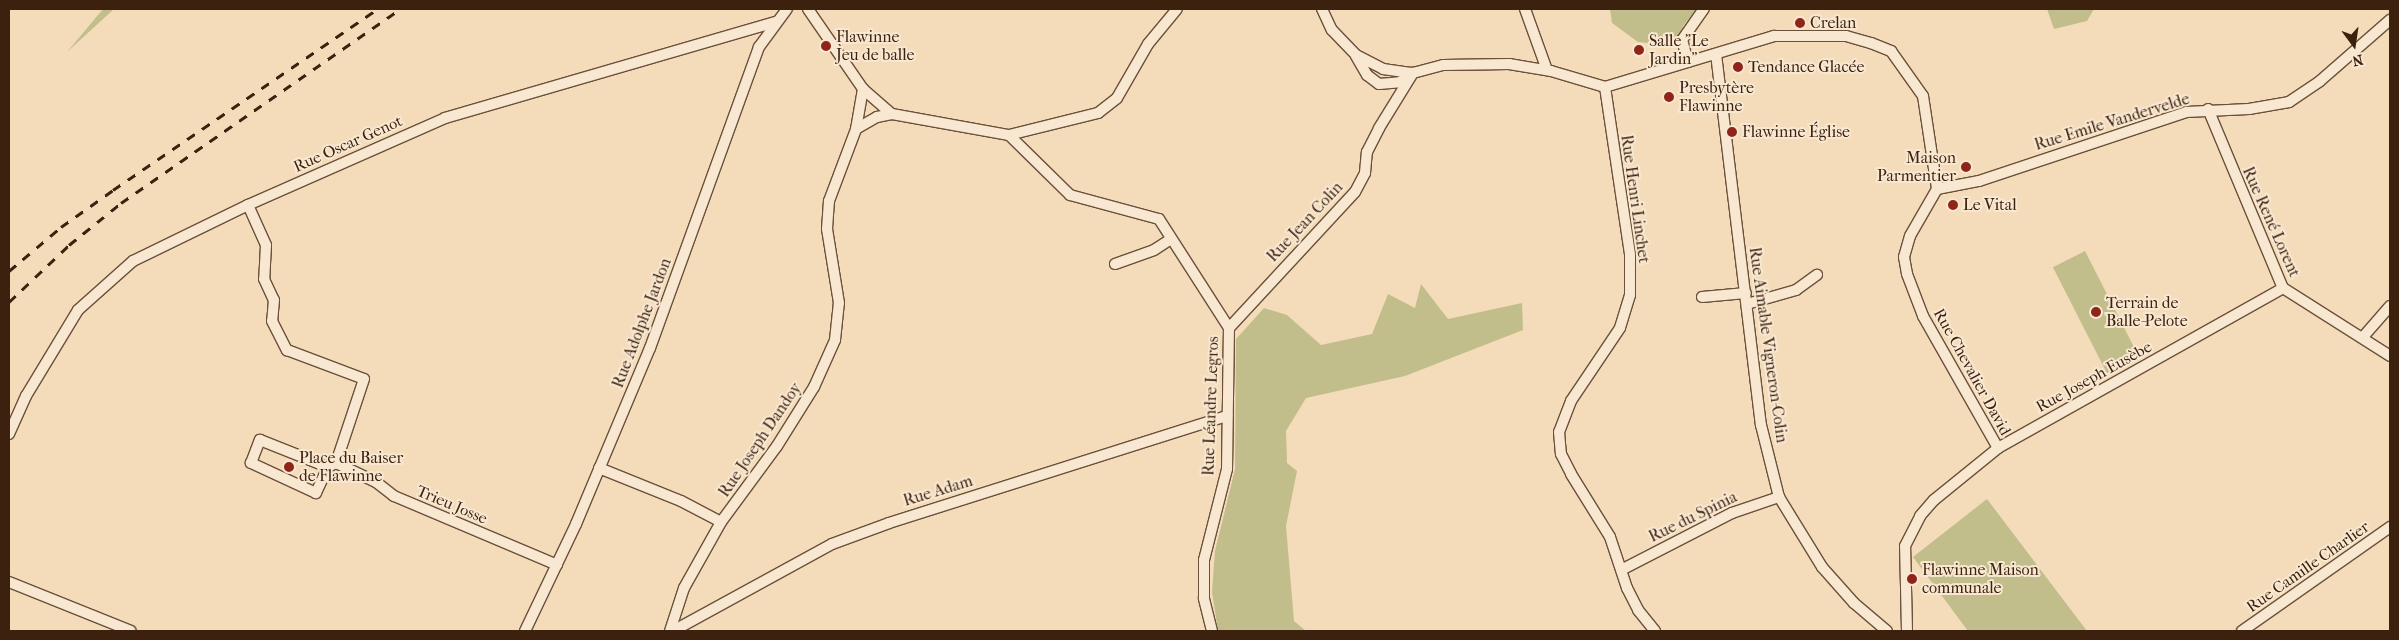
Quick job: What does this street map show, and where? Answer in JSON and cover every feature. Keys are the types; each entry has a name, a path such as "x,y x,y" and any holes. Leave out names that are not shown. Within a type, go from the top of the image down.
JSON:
{"street":[{"path":"775,22 787,9"},
{"path":"808,9 864,89 892,114"},
{"path":"856,129 877,117 892,114 1009,135 1098,113 1117,98 1148,44 1176,9"},
{"path":"1322,9 1332,30 1356,55 1367,75 1379,84 1400,82 1413,73"},
{"path":"1525,9 1547,70"},
{"path":"1688,62 1682,40 1704,9"},
{"name":"Rue Emile Vandervelde","path":"1937,189 1979,180 2161,120 2208,109 2249,109 2289,102 2320,81 2360,43 2390,20"},
{"name":"Rue Oscar Genot","path":"9,434 26,396 78,310 133,261 248,205 445,118 775,22"},
{"name":"Rue Adolphe Jardon","path":"525,631 557,565 650,348 759,47 775,22"},
{"path":"1356,55 1383,69 1413,73 1468,64 1509,64 1547,70 1604,87 1774,36 1797,34 1846,36 1891,51 1923,96 1937,189"},
{"name":"Rue Aimable Vigneron-Colin","path":"1716,54 1761,425 1778,497 1822,567 1854,603 1887,631"},
{"name":"Rue Jean Colin","path":"1229,328 1355,192 1365,173 1367,152 1379,128 1413,73"},
{"name":"Rue Henri Linchet","path":"1604,87 1630,255 1630,295 1620,328 1571,401 1559,432 1562,454 1568,467 1610,537 1623,569 1627,588 1638,610 1655,631"},
{"name":"Rue Joseph Dandoy","path":"672,631 684,588 721,522 777,446 809,396 835,340 839,303 827,229 829,201 856,129 864,89"},
{"name":"Rue René Lorent","path":"2208,109 2283,288 2363,337 2390,356"},
{"path":"1009,135 1070,195 1159,220 1229,328"},
{"name":"Rue Chevalier David","path":"1907,631 1904,556 1912,529 1934,500 1998,448 1923,316 1907,274 1904,257 1910,236 1937,189"},
{"path":"248,205 266,245 264,278 274,300 272,321 287,350 364,379 332,465 316,493 250,463 260,440 332,465"},
{"path":"1115,264 1154,250 1170,239"},
{"path":"1702,297 1746,298 1796,290 1817,275"},
{"name":"Rue Joseph Eusèbe","path":"1998,448 2283,288"},
{"path":"2363,337 2390,306"},
{"name":"Rue Léandre Legros","path":"1212,631 1204,598 1204,560 1227,469 1229,328"},
{"name":"Rue Adam","path":"672,631 832,544 889,522 1227,416"},
{"name":"Trieu Josse","path":"332,465 376,482 394,496 557,565"},
{"path":"599,468 681,501 721,522"},
{"name":"Rue du Spinia","path":"1623,569 1732,513 1778,497"},
{"name":"Rue Camille Charlier","path":"2242,631 2390,527"},
{"path":"9,582 131,631"}],"shaded area":[{"path":"103,9 114,9 67,52 88,27"},
{"path":"1610,9 1696,10 1683,26 1681,35 1647,43 1638,42 1612,23"},
{"path":"2047,9 2094,9 2087,21 2054,29"},
{"name":"Terrain de Balle-Pelote","path":"2085,251 2139,357 2107,373 2053,267"},
{"path":"1421,284 1448,319 1522,303 1523,330 1405,376 1306,398 1286,431 1287,463 1297,471 1286,526 1294,621 1306,631 1218,631 1212,592 1215,551 1235,469 1236,339 1264,308 1287,315 1321,345 1372,334 1388,294 1415,308"},
{"path":"1987,499 2087,631 1968,631 1913,557"}],"railway":[{"path":"9,271 61,227 377,9"},
{"path":"9,302 69,245 121,203 400,9"}],"place":[{"name":"Crelan","path":"1800,23"},
{"name":"Flawinne Jeu de balle","path":"826,46"},
{"name":"Salle \"Le Jardin\"","path":"1639,50"},
{"name":"Tendance Glacée","path":"1738,67"},
{"name":"Presbytère Flawinne","path":"1669,97"},
{"name":"Flawinne Église","path":"1732,132"},
{"name":"Maison Parmentier","path":"1966,167"},
{"name":"Le Vital","path":"1953,205"},
{"name":"Terrain de Balle-Pelote","path":"2096,312"},
{"name":"Place du Baiser de Flawinne","path":"289,467"},
{"name":"Flawinne Maison communale","path":"1912,579"}]}
